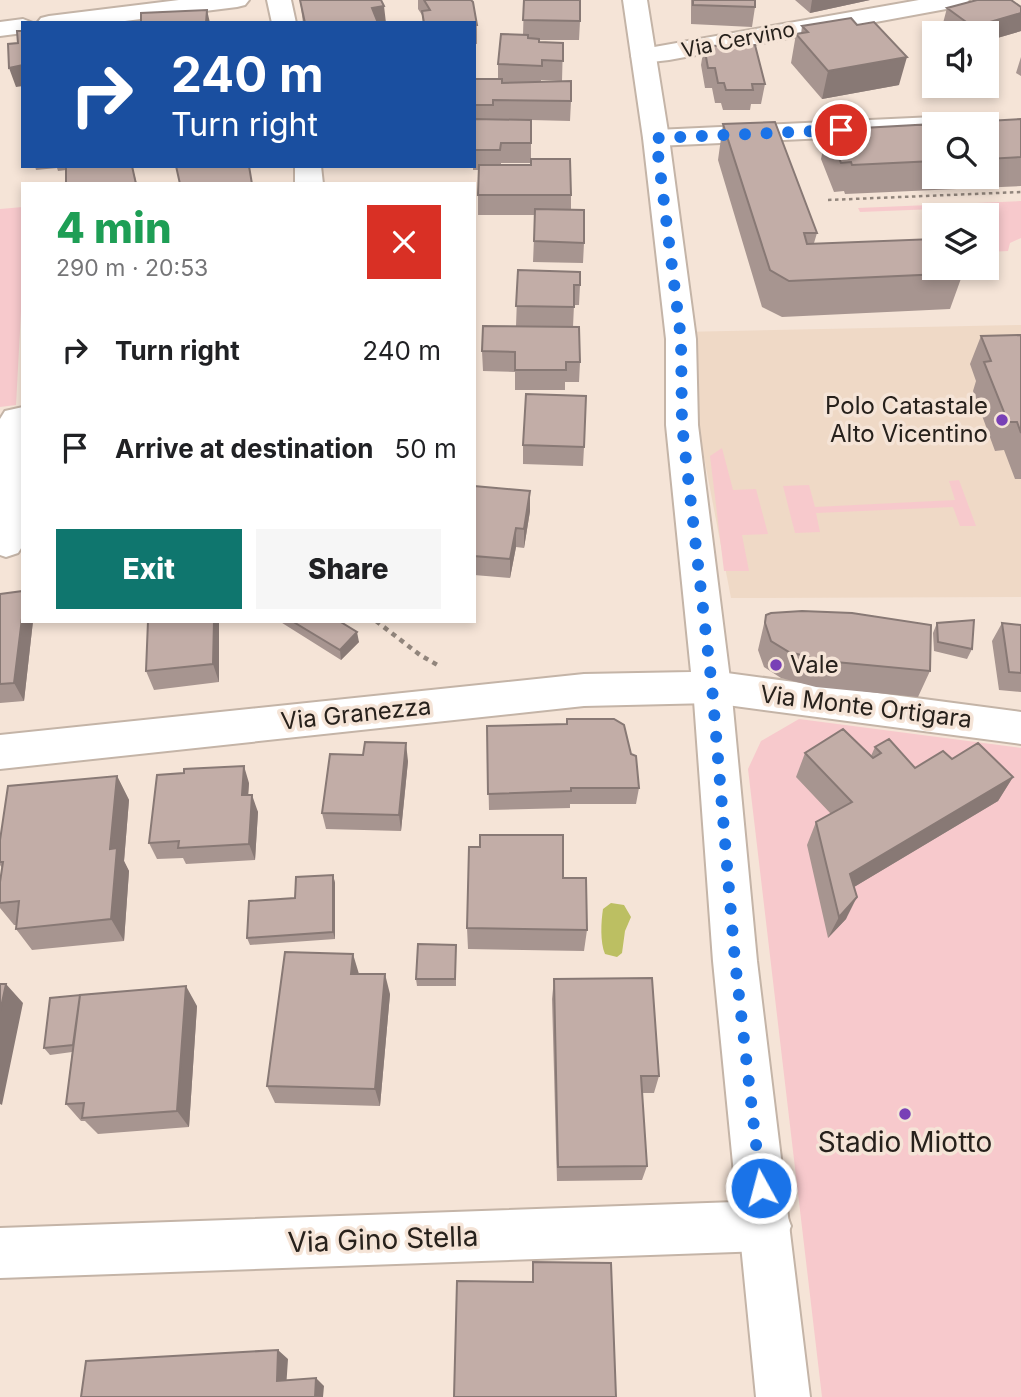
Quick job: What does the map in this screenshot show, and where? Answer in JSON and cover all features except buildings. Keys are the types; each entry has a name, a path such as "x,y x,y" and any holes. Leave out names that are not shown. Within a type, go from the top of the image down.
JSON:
{"street":[{"path":"65,21 237,0"},
{"path":"279,0 284,21"},
{"path":"635,0 656,138 681,339 682,425 712,687 735,961 783,1397"},
{"name":"Via Cervino","path":"643,56 957,0"},
{"path":"0,29 21,26"},
{"path":"656,138 922,126"},
{"path":"6,544 16,419 21,418"},
{"name":"Via Monte Ortigara","path":"712,687 1021,727"},
{"name":"Via Granezza","path":"0,752 571,691 712,687"},
{"name":"Via Gino Stella","path":"0,1253 766,1226"}],"path":[{"path":"828,201 1021,192"}],"shaded area":[{"path":"1021,201 1021,238 1010,243 1008,251 999,251 999,203 974,203"},
{"path":"922,205 922,210 860,212 858,208"},
{"path":"21,207 21,311 16,405 0,407 0,209"},
{"path":"1021,325 1021,597 731,598 680,332"},
{"path":"722,448 733,490 756,489 768,534 742,535 749,571 724,571 710,456"},
{"path":"959,480 976,526 960,526 953,507 816,513 820,532 795,533 783,486 809,485 815,507 955,500 949,481"},
{"name":"Stadio Miotto","path":"799,719 1021,748 1021,1397 822,1397 748,769 761,741"},
{"path":"611,903 624,905 631,917 625,931 622,953 617,957 605,954 603,949 603,909"}],"place":[{"name":"Polo Catastale Alto Vicentino","path":"1002,420"},
{"name":"Vale","path":"776,665"},
{"name":"Stadio Miotto","path":"905,1114"}],"route":[{"path":"761,1188 735,961 712,687 682,425 681,339 656,138 841,130"}]}
